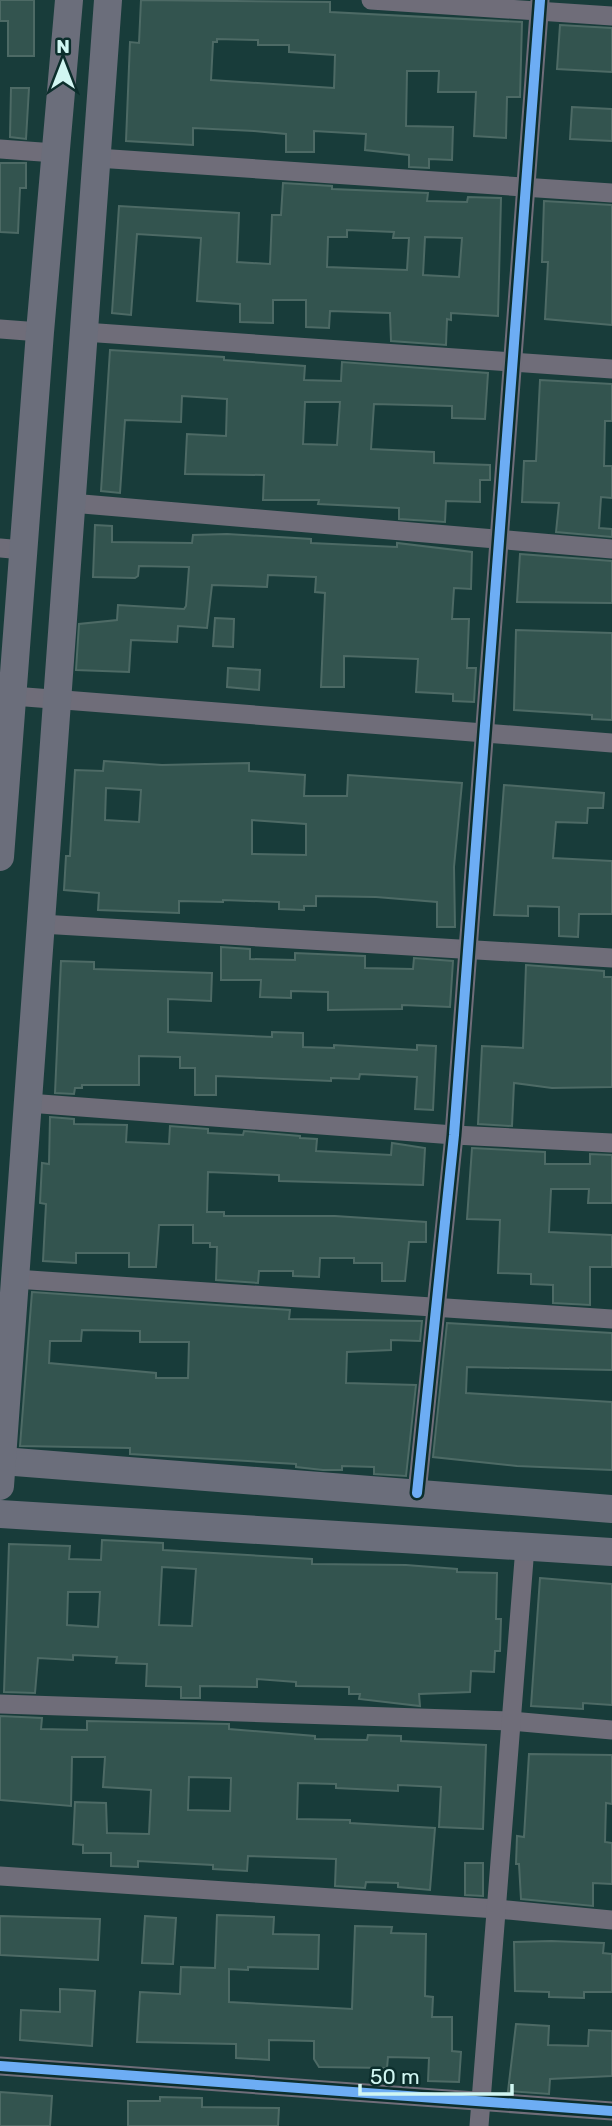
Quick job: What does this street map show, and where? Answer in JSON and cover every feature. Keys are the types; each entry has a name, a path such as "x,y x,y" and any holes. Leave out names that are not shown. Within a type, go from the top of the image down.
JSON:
{"main road":[{"path":"0,858 4,741 13,696 12,549 40,332 69,0"},
{"path":"108,0 1,1473 417,1493 612,1509"},
{"path":"0,1514 612,1552"}],"street":[{"path":"371,0 540,6 612,16"},
{"path":"417,1493 454,1135 540,6"},
{"path":"0,149 55,153"},
{"path":"97,158 612,193"},
{"path":"0,329 40,332"},
{"path":"84,332 612,369"},
{"path":"71,503 499,542 612,549"},
{"path":"13,696 612,743"},
{"path":"41,924 612,958"},
{"path":"28,1103 454,1135 612,1143"},
{"path":"15,1279 612,1319"},
{"path":"479,2126 525,1547"},
{"path":"0,1704 512,1721 612,1730"},
{"path":"0,1877 497,1909 612,1920"},
{"path":"0,2066 612,2111"}],"building":[{"path":"0,0 34,0 34,56 8,56 8,21 0,21"},
{"path":"141,0 330,2 330,12 522,22 520,97 507,97 506,138 474,136 476,92 438,92 439,71 407,71 406,126 453,127 452,160 429,159 429,168 409,167 409,155 365,150 366,134 314,131 314,152 286,152 286,134 254,131 193,128 193,145 126,141 130,42 139,43","holes":["217,39 258,40 258,45 289,45 289,52 335,55 334,88 211,80 213,42 217,42"]},
{"path":"560,25 612,28 612,72 557,69"},
{"path":"11,88 29,88 26,139 10,137"},
{"path":"572,107 612,109 612,141 570,139"},
{"path":"0,163 26,163 26,188 20,188 18,233 0,232"},
{"path":"283,183 332,186 332,189 428,193 427,201 467,202 468,197 501,198 498,316 451,313 451,320 447,319 446,345 391,341 390,313 330,311 329,328 306,327 306,300 273,300 273,323 240,322 240,304 197,301 201,238 137,234 131,315 112,313 119,206 239,213 237,262 270,264 272,215 281,215","holes":["347,230 394,232 393,238 409,238 407,270 327,267 328,237 347,237","425,237 462,238 459,277 423,275"]},
{"path":"544,201 612,205 612,325 545,319 548,262 542,262"},
{"path":"110,350 224,357 224,360 305,366 304,380 341,381 342,362 488,373 485,419 452,418 452,406 374,404 371,449 434,452 434,463 490,465 490,480 480,480 480,502 446,501 445,522 399,519 399,508 318,504 319,500 263,500 264,475 185,474 187,434 226,436 227,399 182,396 181,422 125,420 120,493 101,491","holes":["305,402 340,402 337,445 303,444"]},
{"path":"540,380 612,384 612,421 605,421 604,466 612,466 612,498 601,497 599,528 612,529 612,537 556,532 559,503 522,502 524,461 536,461"},
{"path":"95,525 112,526 112,542 192,543 193,535 227,534 311,539 311,543 397,547 397,543 472,552 471,589 454,588 452,619 469,619 467,668 476,668 474,702 453,701 453,694 416,692 418,659 344,656 344,687 321,687 325,593 315,592 316,577 268,575 267,587 212,585 207,628 178,626 177,642 131,640 129,672 76,670 79,624 117,620 118,605 184,609 186,606 189,567 139,566 138,576 135,578 93,577"},
{"path":"520,554 612,561 612,603 517,602"},
{"path":"215,618 234,619 233,647 213,646"},
{"path":"516,630 612,633 612,720 592,719 592,715 514,710"},
{"path":"228,668 260,670 259,690 227,687"},
{"path":"104,761 162,765 249,763 249,771 305,775 304,796 347,796 348,775 462,783 454,867 455,927 437,927 437,902 376,897 316,896 316,906 304,906 304,910 279,909 279,902 223,900 179,901 179,913 98,910 99,893 64,890 66,856 70,856 75,770 103,771","holes":["106,788 141,790 139,822 105,820","252,820 306,824 306,855 252,854"]},
{"path":"504,785 604,793 603,808 588,808 587,823 556,822 553,858 612,861 612,914 579,914 578,937 559,936 559,907 528,906 528,916 494,915"},
{"path":"221,947 250,949 250,959 295,960 295,953 365,956 365,968 413,969 414,958 453,961 450,1007 402,1005 402,1009 328,1010 328,992 291,991 291,998 260,997 261,980 221,980"},
{"path":"61,961 94,962 94,969 212,973 211,1001 168,999 168,1032 272,1037 272,1032 303,1033 303,1047 334,1048 334,1045 417,1050 417,1045 436,1046 433,1110 415,1109 417,1077 360,1074 359,1079 331,1078 331,1081 216,1076 216,1095 195,1095 195,1068 180,1068 180,1057 139,1056 139,1085 82,1085 82,1088 75,1088 74,1094 55,1093"},
{"path":"526,965 604,971 604,977 612,977 612,1087 552,1088 514,1083 512,1126 478,1124 482,1046 523,1048"},
{"path":"50,1117 74,1119 74,1124 127,1125 126,1142 169,1144 170,1126 208,1129 208,1133 243,1135 244,1131 300,1136 317,1139 316,1151 391,1155 392,1143 425,1148 423,1185 279,1181 279,1175 208,1172 207,1212 224,1212 224,1216 335,1216 426,1222 426,1242 409,1242 405,1281 382,1281 382,1263 354,1263 354,1258 320,1258 319,1277 293,1276 293,1271 259,1271 258,1283 216,1280 217,1247 210,1247 210,1243 193,1243 193,1225 159,1225 156,1267 129,1267 129,1253 76,1253 76,1263 43,1261 46,1204 40,1203 42,1163 49,1164"},
{"path":"472,1148 545,1152 545,1164 590,1164 590,1154 612,1155 612,1203 588,1203 589,1189 551,1189 549,1232 612,1235 612,1267 590,1267 590,1305 553,1303 553,1285 531,1284 531,1274 498,1273 500,1220 467,1219"},
{"path":"32,1292 290,1310 289,1319 422,1321 420,1341 391,1340 391,1350 347,1352 346,1383 416,1385 406,1476 374,1474 374,1467 342,1466 342,1470 323,1470 296,1467 296,1464 130,1454 130,1448 20,1446","holes":["82,1330 140,1331 140,1342 189,1342 188,1378 156,1378 156,1373 49,1363 50,1341 81,1341"]},
{"path":"447,1323 612,1333 612,1370 467,1367 466,1393 612,1402 612,1470 517,1466 433,1457"},
{"path":"102,1540 163,1543 163,1550 312,1559 312,1564 406,1565 457,1569 457,1572 497,1573 496,1619 501,1619 500,1651 495,1651 494,1672 471,1671 470,1692 419,1694 420,1706 359,1699 360,1694 349,1694 349,1687 296,1686 296,1682 257,1679 257,1687 200,1686 200,1698 181,1698 181,1687 146,1686 147,1664 116,1663 117,1657 73,1655 73,1660 38,1658 35,1693 4,1692 9,1544 70,1546 69,1559 101,1560","holes":["162,1567 196,1569 192,1626 159,1625","68,1592 100,1592 98,1627 67,1625"]},
{"path":"540,1578 612,1584 612,1705 583,1703 583,1709 531,1706"},
{"path":"0,1716 42,1718 41,1729 87,1730 87,1721 229,1724 229,1729 315,1736 315,1739 367,1740 368,1735 401,1736 401,1741 486,1745 483,1829 439,1827 441,1787 398,1785 398,1791 298,1783 297,1819 350,1820 350,1823 435,1828 430,1890 398,1887 398,1883 366,1882 365,1888 335,1886 336,1859 248,1856 247,1871 213,1869 213,1865 138,1861 138,1867 111,1866 111,1853 83,1853 83,1845 73,1844 75,1802 106,1803 107,1833 149,1834 151,1790 103,1787 105,1757 72,1757 71,1806 0,1800","holes":["189,1777 231,1778 230,1811 188,1810"]},
{"path":"529,1754 612,1755 612,1804 606,1803 605,1842 612,1843 612,1884 593,1883 593,1906 521,1899 519,1864 516,1864 517,1836 524,1837"},
{"path":"465,1863 483,1863 483,1896 465,1895"},
{"path":"217,1915 274,1917 273,1934 319,1935 318,1969 229,1969 229,2002 352,2009 355,1926 392,1927 391,1933 426,1934 425,1996 433,1997 432,2017 452,2017 452,2051 461,2052 459,2082 428,2081 429,2058 388,2057 387,2068 319,2067 314,2059 314,2041 269,2040 269,2060 236,2058 236,2044 137,2042 140,1992 180,1994 181,1967 215,1968"},
{"path":"0,1916 100,1919 98,1960 0,1955"},
{"path":"145,1916 176,1918 173,1964 142,1963"},
{"path":"514,1942 604,1943 603,1953 612,1954 612,1992 584,1992 584,1998 549,1997 549,1992 515,1991"},
{"path":"60,1989 95,1991 92,2046 20,2040 21,2010 60,2012"},
{"path":"516,2024 549,2026 548,2045 588,2046 589,2030 612,2031 612,2076 550,2079 549,2094 508,2091"},
{"path":"0,2092 52,2096 50,2126 0,2126"},
{"path":"160,2097 202,2098 202,2107 279,2108 278,2126 128,2126 128,2101 160,2101"}],"cycle path":[{"path":"417,1493 454,1135 540,0"},
{"path":"0,2066 612,2111"}]}
